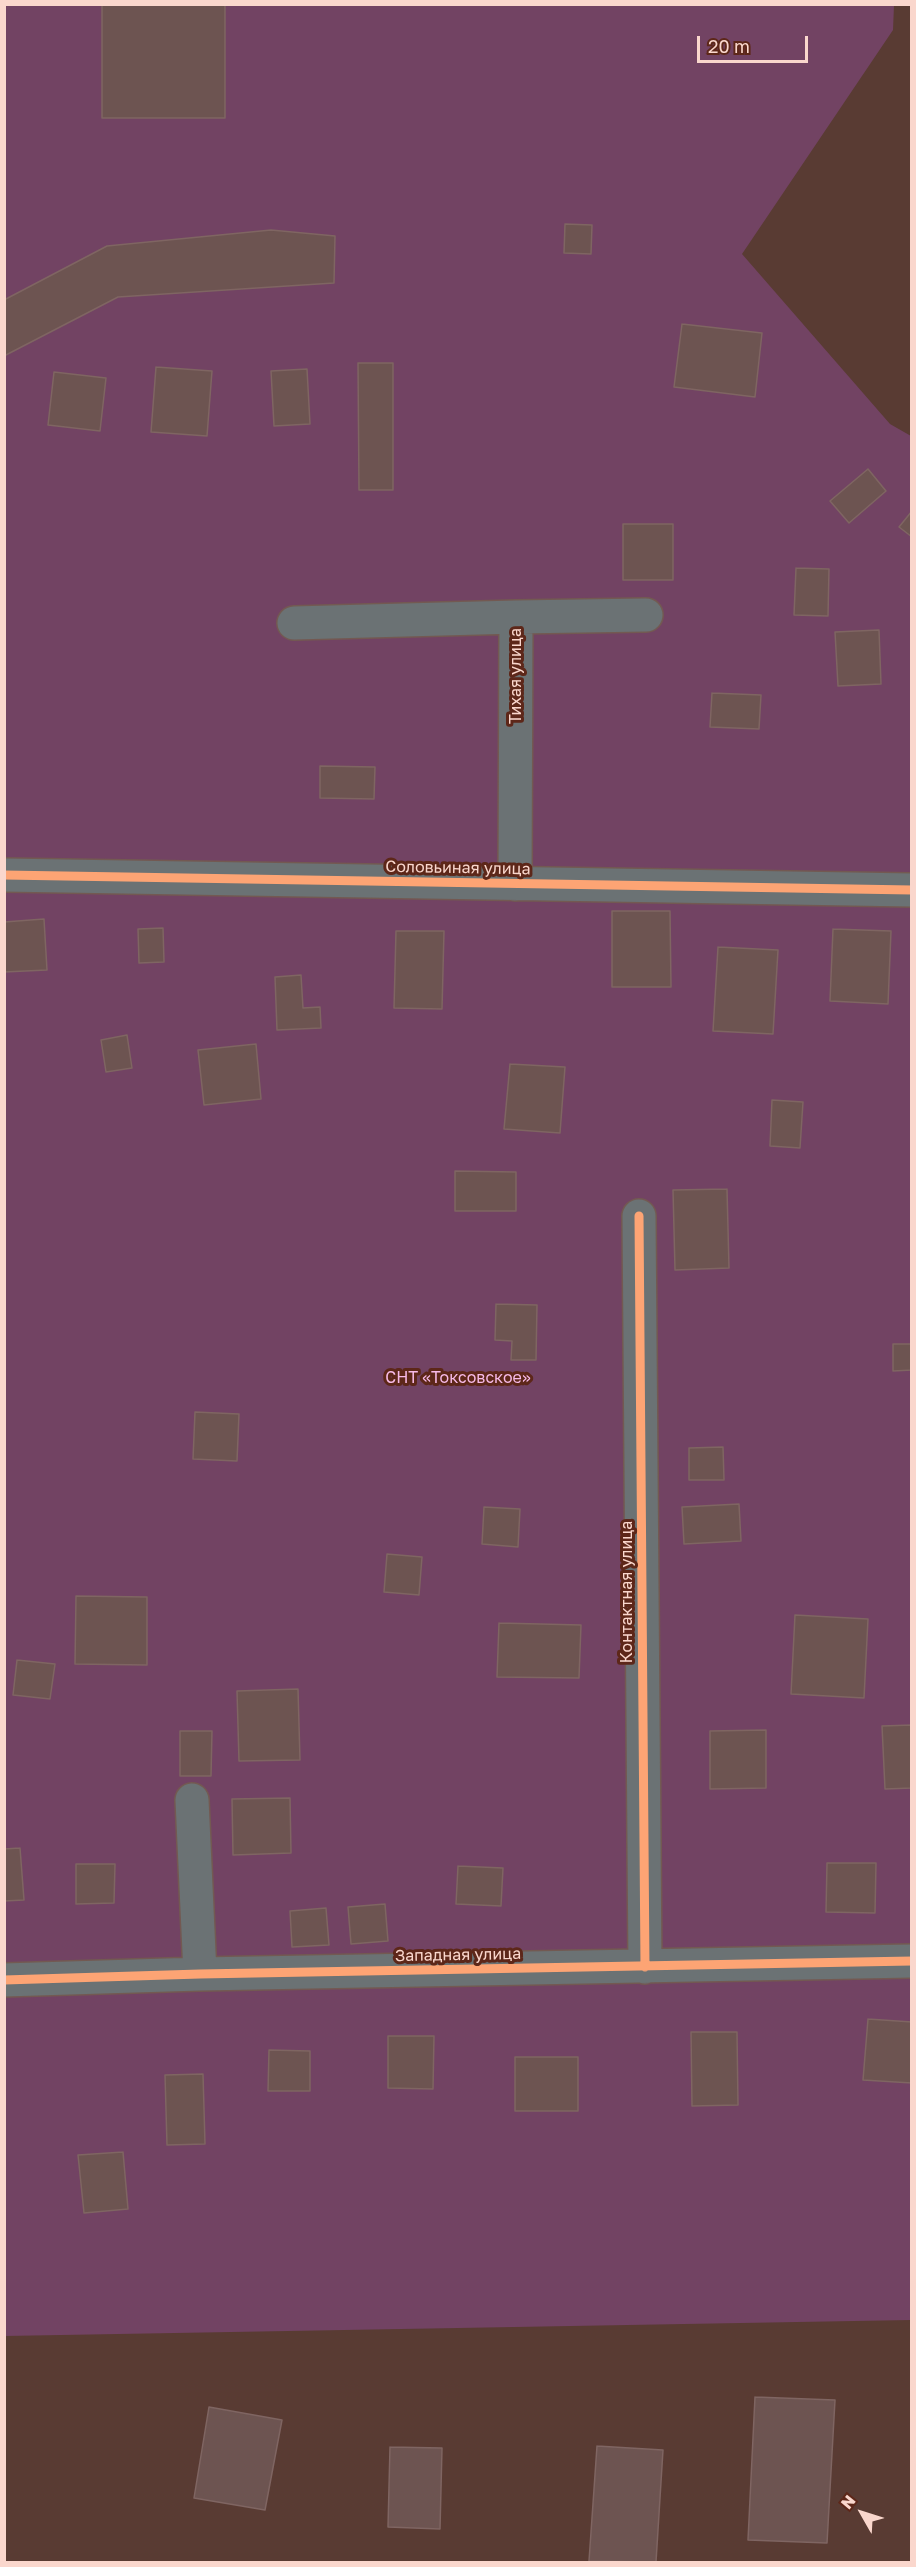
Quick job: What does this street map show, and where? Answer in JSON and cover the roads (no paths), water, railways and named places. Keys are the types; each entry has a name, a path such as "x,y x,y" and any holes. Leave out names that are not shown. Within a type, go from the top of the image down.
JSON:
{"street":[{"path":"516,617 646,615"},
{"name":"Тихая улица","path":"294,622 516,617 515,884"},
{"name":"Соловьиная улица","path":"4,876 912,890"},
{"name":"Контактная улица","path":"639,1216 645,1967"},
{"path":"192,1800 200,1974"},
{"name":"Западная улица","path":"4,1980 200,1974 912,1961"}],"park label":[{"name":"СНТ «Токсовское»","path":"458,1378"}]}
